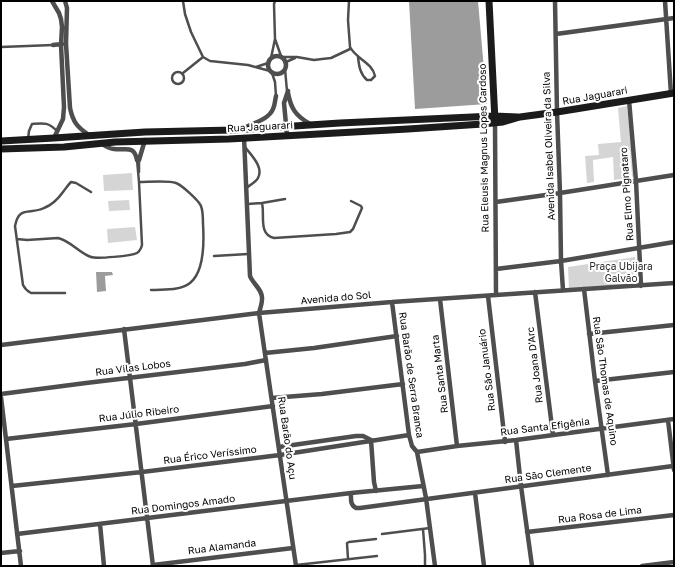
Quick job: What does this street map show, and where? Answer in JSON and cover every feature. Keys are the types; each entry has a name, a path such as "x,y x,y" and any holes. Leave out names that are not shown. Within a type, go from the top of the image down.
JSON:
{"main road":[{"name":"Rua Eleusis Magnus Lopes Cardoso","path":"489,1 495,119"},
{"name":"Rua Jaguarari","path":"1,141 145,132 241,130 310,124 495,119 510,120 520,117 672,94"},
{"name":"Rua Jaguarari","path":"1,149 145,140 244,138 408,129 495,119"}],"street":[{"path":"52,1 59,12 61,19 64,94 63,119 54,138"},
{"path":"65,1 67,15 63,44 72,118 82,131 90,136"},
{"name":"Avenida Isabel Oliveira da Silva","path":"555,1 556,112 563,290"},
{"path":"665,1 665,19 672,94"},
{"path":"556,34 674,18"},
{"path":"53,45 63,44"},
{"path":"275,55 281,57 286,62 285,69 278,74 271,72 267,66 271,58 275,55"},
{"path":"288,92 291,105 296,114 310,124"},
{"path":"287,135 284,103 288,92"},
{"path":"241,130 266,117 274,107 276,96"},
{"name":"Rua Elmo Pignataro","path":"629,100 636,181 641,286"},
{"path":"63,119 72,118"},
{"name":"Rua Eleusis Magnus Lopes Cardoso","path":"495,119 496,295"},
{"name":"Rua Barão do Açu","path":"244,138 250,276 261,294 262,300 259,313 296,565"},
{"path":"138,160 145,140"},
{"path":"100,143 113,149 129,149 134,152 138,160"},
{"path":"496,202 674,175"},
{"path":"496,269 561,261 674,242"},
{"name":"Avenida do Sol","path":"1,345 259,313 392,302 674,283"},
{"name":"Rua São Thomas de Aquino","path":"584,289 608,475"},
{"name":"Rua Joana D'Arc","path":"535,292 553,435"},
{"name":"Rua São Januário","path":"488,296 505,442"},
{"name":"Rua Santa Marta","path":"440,299 457,446"},
{"name":"Rua Barão de Serra Branca","path":"392,302 409,434 412,446 417,452 426,498 435,566"},
{"path":"589,334 674,325"},
{"path":"124,329 153,565"},
{"path":"265,353 314,348 397,336"},
{"name":"Rua Vilas Lobos","path":"1,396 86,383 245,364 266,360"},
{"path":"595,381 674,372"},
{"path":"272,398 322,394 403,384"},
{"path":"1,396 21,566"},
{"name":"Rua Júlio Ribeiro","path":"6,439 273,406"},
{"name":"Rua Santa Efigênia","path":"417,452 457,446 505,442 674,419"},
{"path":"668,420 674,470"},
{"name":"Rua Érico Veríssimo","path":"12,486 280,456 409,434"},
{"path":"279,447 363,436 371,440 376,491"},
{"path":"516,440 532,566"},
{"name":"Rua São Clemente","path":"426,498 475,493 674,466"},
{"name":"Rua Domingos Amado","path":"18,534 351,493 423,486"},
{"path":"351,493 351,502 356,508 426,498"},
{"path":"475,493 484,566"},
{"name":"Rua Rosa de Lima","path":"527,532 674,515"},
{"path":"100,524 104,566"},
{"name":"Rua Alamanda","path":"153,565 293,548"},
{"path":"1,553 20,551"},
{"path":"642,566 674,562"}],"lane":[{"path":"183,1 185,14 191,32 202,57 210,61 248,65 271,72 275,82 276,96"},
{"path":"270,1 274,2 275,39 271,58"},
{"path":"348,1 350,49 371,67 375,76 371,80 367,80 363,77 358,57"},
{"path":"275,39 281,57 322,60 331,58 350,49"},
{"path":"1,47 53,45"},
{"path":"183,74 202,57"},
{"path":"286,62 297,57"},
{"path":"256,68 268,63"},
{"path":"285,69 288,92"},
{"path":"179,72 183,74 185,78 182,83 177,84 172,81 171,78 175,73 179,72"},
{"path":"28,139 29,130 32,124 47,123 57,131"},
{"path":"244,146 259,168 258,178 246,188"},
{"path":"17,239 62,239 92,258 131,255 140,250 142,245 138,160"},
{"path":"65,292 31,293 26,290 23,285 17,239 17,218 23,212 42,209 51,205 71,182 76,183 91,192"},
{"path":"139,182 177,183 198,200 202,207 204,250 201,263 194,279 180,288 151,290"},
{"path":"246,204 285,199"},
{"path":"262,202 264,232 266,235 274,238 350,232 354,229 362,208 361,206 351,202"},
{"path":"214,256 249,254"},
{"path":"382,534 430,528"},
{"path":"423,529 426,555 425,566"},
{"path":"348,559 347,543 376,539"},
{"path":"296,565 377,556"}],"green space":[{"path":"627,106 635,176 632,177 630,150 620,151 622,179 614,180 613,157 593,160 594,182 587,183 585,156 599,155 598,144 621,142 618,108"},
{"path":"132,173 133,190 104,191 103,175"},
{"path":"129,200 130,210 109,211 108,201"},
{"path":"135,227 137,240 108,243 107,229"},
{"name":"Praça Ubijara Galvão","path":"635,257 638,284 569,289 568,267"}],"shaded area":[{"path":"409,1 478,1 487,104 415,109"},
{"path":"96,272 112,272 113,275 105,276 106,291 97,292"}]}
